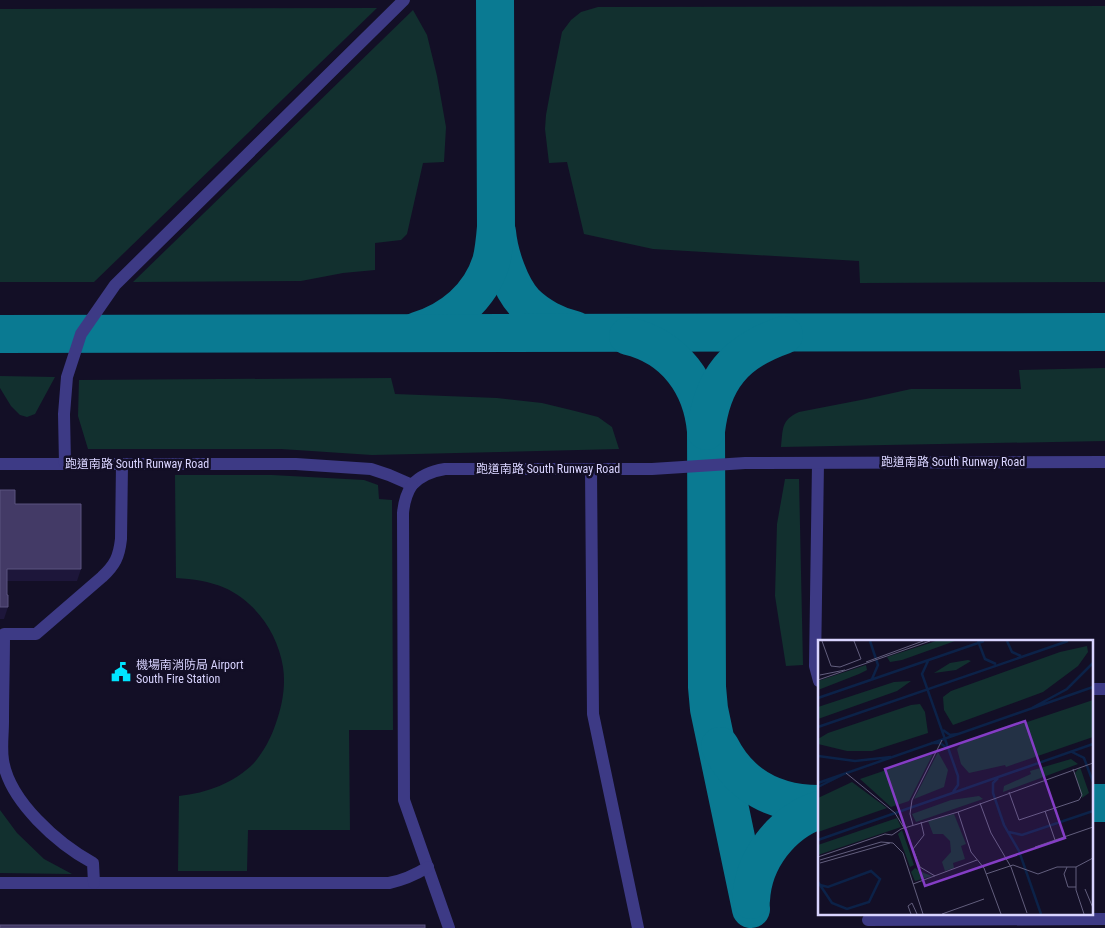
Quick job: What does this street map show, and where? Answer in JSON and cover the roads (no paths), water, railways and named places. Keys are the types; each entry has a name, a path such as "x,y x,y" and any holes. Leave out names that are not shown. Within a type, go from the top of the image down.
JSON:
{"lane":[{"path":"65,464 64,414 67,377 81,334 115,285 404,0"},
{"name":"跑道南路 South Runway Road","path":"0,464 270,463 371,469 389,474 412,485 427,474 445,468 591,469 673,468 745,463 1105,462"},
{"path":"818,463 815,666 818,676"},
{"path":"94,884 93,863 79,856 36,819 18,798 1,760 4,634 36,634 110,570 120,551 122,464"},
{"path":"591,469 593,714 638,928"},
{"path":"412,485 404,501 403,513 404,800 449,928"},
{"path":"1092,689 1105,689"},
{"path":"0,884 389,883 410,877 428,867"},
{"path":"868,920 1033,917 1105,919"}],"place":[{"name":"機場南消防局 Airport South Fire Station","path":"121,672"}]}
